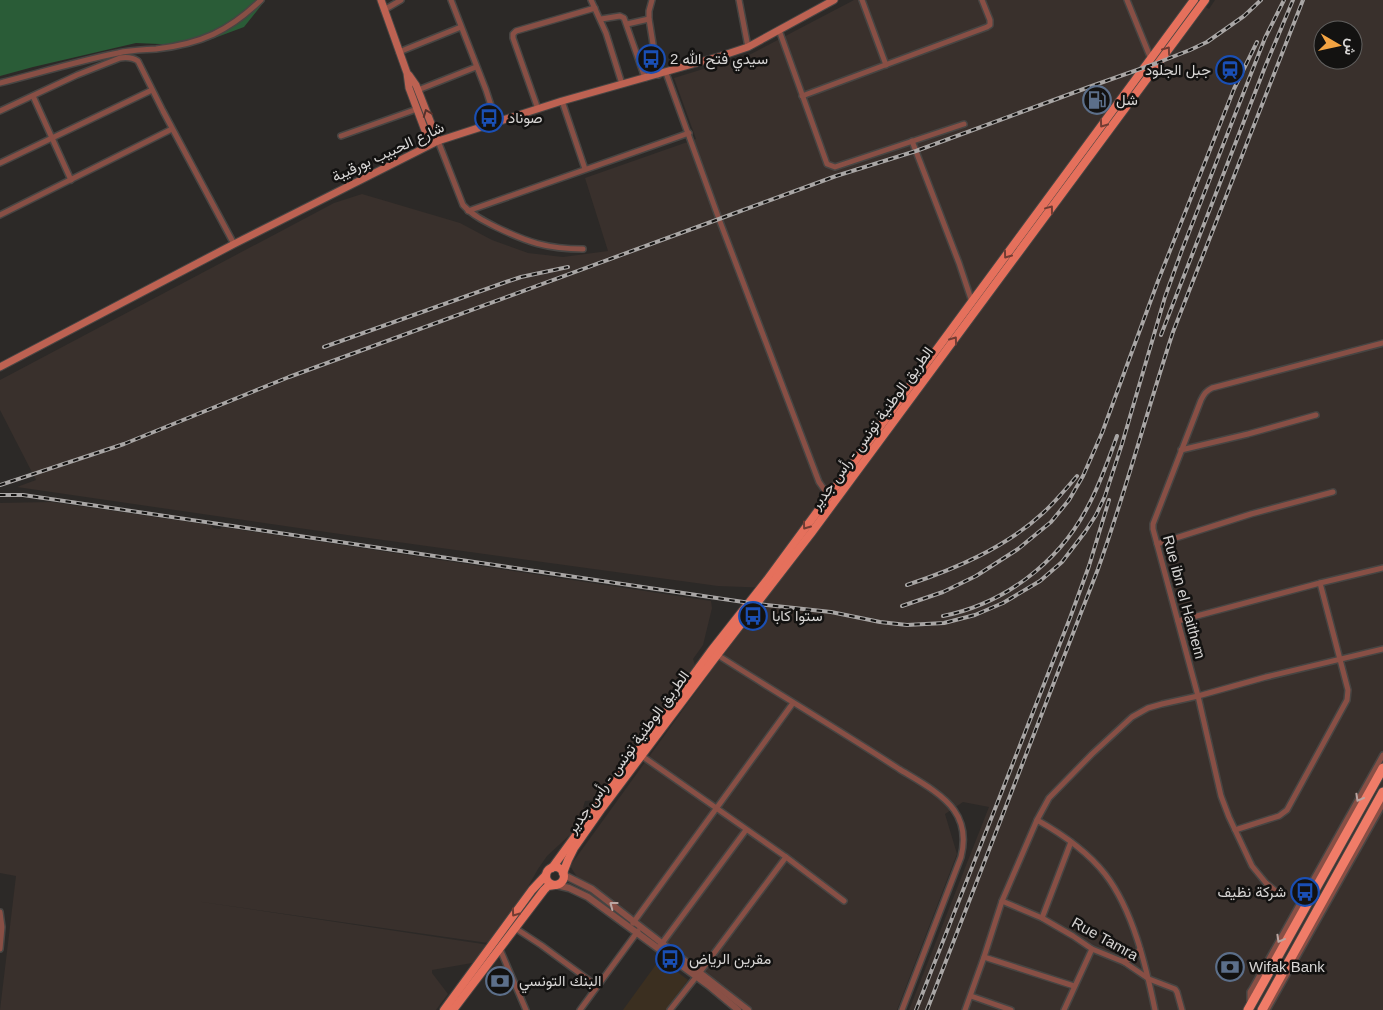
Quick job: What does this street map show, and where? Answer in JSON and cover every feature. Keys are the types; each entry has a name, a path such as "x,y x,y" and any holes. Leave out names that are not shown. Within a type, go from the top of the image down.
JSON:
{"highway":[{"path":"1248,1009 1383,768"},
{"path":"1262,1010 1383,792"}],"main road":[{"path":"381,0 407,73 409,88 430,144"},
{"name":"شارع الحبيب بورقيبة","path":"0,367 430,144 538,108 721,56 748,46 834,0"},
{"name":"الطريق الوطنية تونس - رأس جدير","path":"975,305 1194,0"},
{"name":"الطريق الوطنية تونس - رأس جدير","path":"564,874 568,860 579,841 642,756 748,606 833,497 1204,0"},
{"path":"407,73 416,85 438,141"},
{"name":"الطريق الوطنية تونس - رأس جدير","path":"552,868 714,653"},
{"path":"444,1010 532,890 546,876 548,871 557,867 564,874 563,880 556,885 548,886 544,890 453,1010"},
{"path":"546,876 550,883 556,885"}],"street":[{"path":"0,83 116,53 174,46 204,38 232,24 261,0"},
{"path":"384,10 401,0"},
{"path":"451,0 496,121"},
{"path":"591,0 606,33 622,84"},
{"path":"652,0 649,19 658,75"},
{"path":"739,0 748,46"},
{"path":"862,0 886,65"},
{"path":"802,96 987,28 990,25 990,20 982,0"},
{"path":"1127,0 1151,59"},
{"path":"538,108 513,34 516,31 595,8"},
{"path":"600,19 620,16 624,18 645,78"},
{"path":"627,24 649,19"},
{"path":"399,52 461,27"},
{"path":"779,30 827,164 830,166 835,167 964,124"},
{"path":"0,111 77,75 120,58 133,57 138,61 234,244"},
{"path":"418,90 476,67"},
{"path":"666,73 719,219 819,482 833,497"},
{"path":"0,163 152,90"},
{"path":"33,96 71,180"},
{"path":"562,102 585,169"},
{"path":"341,136 417,109"},
{"path":"0,215 172,129"},
{"path":"468,211 688,133"},
{"path":"912,140 975,305"},
{"path":"438,141 463,205 468,211 488,223 540,245 562,249 583,249"},
{"name":"Rue ibn el Haithem","path":"1278,893 1266,883 1252,866 1222,796 1153,524 1205,392 1212,388 1383,343"},
{"path":"1181,450 1316,415"},
{"path":"1157,544 1251,514 1333,492"},
{"path":"1178,622 1320,583 1383,568"},
{"path":"1235,830 1279,816 1287,810 1347,700 1348,690 1320,583"},
{"path":"965,1010 1002,901 1037,820 1049,798 1054,791 1132,717 1148,708 1383,649"},
{"path":"714,653 880,756 942,797 954,809 961,823 964,843 962,857 902,1010"},
{"path":"632,924 793,703"},
{"path":"1248,1009 1250,992 1383,755"},
{"path":"642,756 844,901"},
{"path":"1267,1010 1383,804"},
{"path":"1037,820 1071,842 1095,863 1113,886 1132,924 1149,979 1155,1010"},
{"path":"660,946 746,830"},
{"path":"1042,918 1071,842"},
{"path":"670,1010 786,858"},
{"path":"564,874 592,890 639,930 698,975 749,1010"},
{"path":"556,885 569,888 588,897 632,924"},
{"name":"Rue Tamra","path":"1002,901 1042,918 1092,948 1124,962 1149,979 1174,989 1177,992 1182,1010"},
{"path":"0,912 2,927 0,950"},
{"path":"514,928 541,945 597,986"},
{"path":"580,1010 639,930"},
{"path":"499,947 526,1010"},
{"path":"1064,1010 1092,948"},
{"path":"1124,962 1136,955 1140,949"},
{"path":"984,957 1074,986"},
{"path":"698,975 738,1010"},
{"path":"971,996 1011,1010"}],"shaded area":[{"path":"854,0 1194,0 1209,9 1215,0 1383,0 1383,1010 909,1010 989,807 963,802 945,814 957,854 897,1010 737,1010 579,880 570,866 771,588 718,586 17,487 36,480 0,410 0,380 334,203 362,194 460,223 492,240 528,253 563,257 608,251 585,178 696,139 674,78 749,55"},
{"path":"51,502 211,525 213,528 220,529 222,527 711,601 712,608 703,645 693,659 695,665 596,800 585,801 583,808 589,809 573,832 547,856 517,906 488,943 195,901 496,946 472,963 432,970 432,973 448,994 436,1010 0,1010 16,876 0,873 0,503"},
{"path":"660,959 688,980 666,1010 623,1010"}],"green space":[{"path":"0,0 264,0 264,2 244,27 201,43 182,45 136,43 0,76"}],"railway":[{"path":"0,485 124,444 289,377 836,176 916,151 1157,63 1207,42 1244,16 1261,0"},
{"path":"0,495 23,495 757,604 831,612 880,622 907,625 944,623 975,615 1003,603 1040,581 1062,562 1096,515 1105,496 1122,444 1165,297 1182,250 1265,38 1284,0"},
{"path":"1161,335 1293,0"},
{"path":"927,1010 1098,569 1173,332 1303,0"},
{"path":"902,606 943,592 976,576 1018,549 1051,522 1069,500 1083,476 1102,433 1158,281 1234,89 1257,42"},
{"path":"324,347 521,277 568,267"},
{"path":"943,616 987,602 1007,591 1026,579 1060,548 1074,530 1091,501 1117,436"},
{"path":"907,585 979,556 1012,537 1043,513 1077,476"},
{"path":"916,1010 1070,618 1089,566 1109,500"}],"place":[{"name":"2 سيدي فتح الله","path":"651,59"},
{"name":"جبل الجلود","path":"1230,70"},
{"name":"شل","path":"1097,100"},
{"name":"صوناد","path":"489,118"},
{"name":"ستوا كابا","path":"753,616"},
{"name":"شركة نظيف","path":"1305,892"},
{"name":"مقرين الرياض","path":"670,959"},
{"name":"Wifak Bank","path":"1230,967"},
{"name":"البنك التونسي","path":"500,981"}]}
